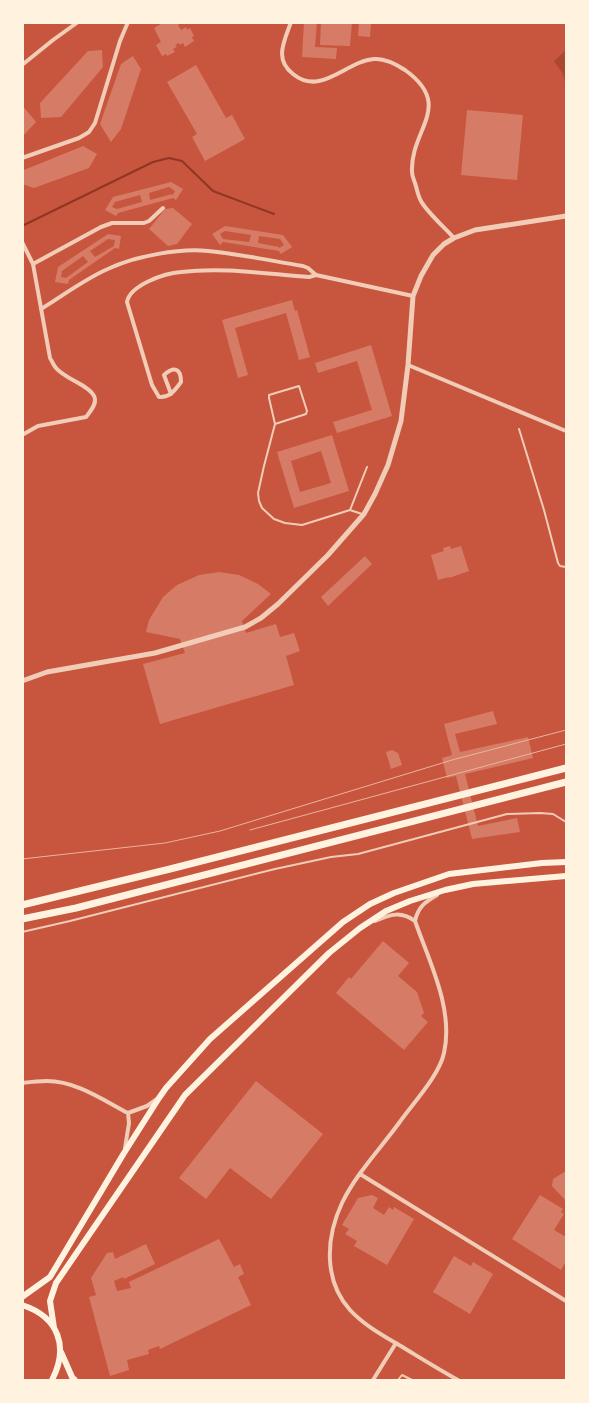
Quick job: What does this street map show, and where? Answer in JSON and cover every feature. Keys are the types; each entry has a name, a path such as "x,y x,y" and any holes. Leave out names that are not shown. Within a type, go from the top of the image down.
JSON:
{"highway":[{"path":"22,905 566,768"},
{"path":"22,919 94,903 566,782"}],"main road":[{"path":"22,1297 50,1277 159,1098 210,1039 343,922 370,904 394,893 449,874 566,862"},
{"path":"75,1380 61,1351 59,1339 54,1328 50,1301 56,1283 185,1094 328,953 386,911 444,890 473,884 566,876"},
{"path":"22,1305 41,1314 54,1328"},
{"path":"52,1380 59,1366 61,1351"}],"street":[{"path":"22,65 78,22"},
{"path":"22,158 79,138 89,132 95,122 120,41 128,22"},
{"path":"291,22 282,49 282,62 286,69 296,77 320,81 364,61 379,59 392,62 406,70 427,93 430,107 416,143 412,173 421,202 454,238"},
{"path":"33,264 101,227 112,224 144,223 149,221 163,208"},
{"path":"22,681 47,672 155,653 245,626 261,618 288,595 328,555 364,514 388,465 399,429 408,365 413,296 420,276 433,255 454,238 484,228 566,216"},
{"path":"22,242 33,264 50,358 56,368 94,395 95,403 86,417 38,426 22,435"},
{"path":"41,309 95,275 112,267 136,259 187,251 208,251 303,266 316,275"},
{"path":"171,394 164,375 173,369 179,371 181,382 171,394 166,397 159,397 152,385 127,302 128,295 134,289 148,282 179,272 206,270 308,277 316,275 413,296"},
{"path":"408,365 566,431"},
{"path":"444,890 423,904 417,912 415,921 442,1002 445,1021 444,1052 430,1080 360,1174 342,1202 332,1227 329,1249 330,1269 340,1296 350,1310 370,1328 458,1380"},
{"path":"360,928 395,914 404,914 415,921"},
{"path":"22,1083 48,1081 66,1084 90,1093 128,1113 147,1106 159,1098"},
{"path":"124,1153 128,1134 128,1113"},
{"path":"360,1174 566,1301"},
{"path":"373,1380 396,1343"}],"lane":[{"path":"276,424 306,414 307,411 298,386 269,395 276,424 258,493 262,508 274,519 285,523 302,525 350,510 364,514"},
{"path":"519,430 544,510 558,564 566,567"},
{"path":"350,510 367,467"},
{"path":"22,932 70,922 275,869 331,857 358,854 507,814 521,812 553,814 566,822"},
{"path":"398,1380 402,1375 412,1380"}],"shaded area":[{"path":"566,50 566,86 563,74 554,61"}],"building":[{"path":"164,22 182,22 178,25 181,30 186,27 187,30 190,28 194,41 185,47 183,43 180,45 179,43 173,49 175,52 162,56 156,45 161,42 154,28"},
{"path":"304,22 317,22 315,47 337,48 336,59 302,57"},
{"path":"321,22 352,22 350,46 320,45"},
{"path":"359,22 371,22 370,37 358,36"},
{"path":"102,50 103,67 61,117 41,118 40,103 88,51"},
{"path":"133,56 141,69 121,129 111,142 100,124 121,64"},
{"path":"196,65 226,118 232,115 245,139 205,161 192,137 197,134 167,82"},
{"path":"22,105 36,122 22,137"},
{"path":"467,110 523,115 517,180 461,175"},
{"path":"83,146 97,154 89,168 34,188 22,184 24,170"},
{"path":"171,182 183,189 176,200 173,198 118,213 116,216 105,210 113,197","holes":["169,187 175,191 172,196 172,194 150,200 149,193","140,195 142,202 117,209 112,207 115,202"]},
{"path":"173,208 192,224 177,244 168,246 149,229 165,209"},
{"path":"225,226 283,235 292,247 281,254 279,251 223,242 220,245 212,234","holes":["225,231 251,235 249,242 223,239 220,234","259,236 280,239 284,245 279,248 258,243"]},
{"path":"108,234 121,236 119,249 115,248 69,280 68,284 55,282 58,267","holes":["108,239 115,240 114,246 95,257 90,251","83,256 88,262 66,278 61,277 62,271"]},
{"path":"292,300 295,311 297,310 310,357 299,360 286,313 235,328 248,375 238,378 222,320"},
{"path":"371,345 392,416 337,433 333,422 372,410 357,361 318,373 315,363"},
{"path":"332,435 349,491 294,508 277,452","holes":["321,451 331,483 300,492 291,461"]},
{"path":"450,546 451,549 461,546 469,571 438,580 431,555 444,551 443,548"},
{"path":"365,556 372,564 328,606 321,597"},
{"path":"219,572 239,575 258,584 271,594 242,621 246,633 276,624 280,637 294,633 300,651 286,656 294,685 160,724 143,664 185,653 180,639 146,632 149,620 163,597 177,585 199,575"},
{"path":"493,711 497,724 455,734 460,752 528,737 533,758 465,774 478,826 517,818 520,832 472,839 456,776 447,778 442,758 452,755 444,724"},
{"path":"392,750 398,753 402,765 391,769 386,752"},
{"path":"383,941 409,963 398,976 417,992 424,1013 421,1016 428,1022 404,1050 336,993 349,977 351,979"},
{"path":"256,1081 323,1134 271,1199 230,1168 206,1199 179,1178"},
{"path":"566,1171 566,1201 552,1186 553,1179"},
{"path":"372,1195 378,1198 373,1208 384,1215 389,1207 393,1210 394,1207 414,1219 387,1265 354,1246 357,1241 345,1234 349,1229 342,1225 358,1198"},
{"path":"540,1195 563,1209 561,1212 564,1214 554,1230 566,1237 566,1261 561,1270 512,1239"},
{"path":"219,1239 234,1267 240,1264 244,1274 238,1277 251,1305 160,1349 159,1346 148,1350 149,1354 127,1360 129,1370 110,1376 89,1297 96,1295 91,1278 107,1253 113,1252 115,1259 146,1244 155,1264 124,1279 123,1277 114,1281 117,1291 131,1288 129,1282"},
{"path":"454,1256 471,1266 473,1262 493,1274 470,1314 433,1292"}],"waterway":[{"path":"22,226 153,162 169,158 182,161 213,191 274,214"}],"tram line":[{"path":"22,859 165,843 220,831 452,760 566,730"},
{"path":"250,830 566,744"}]}
